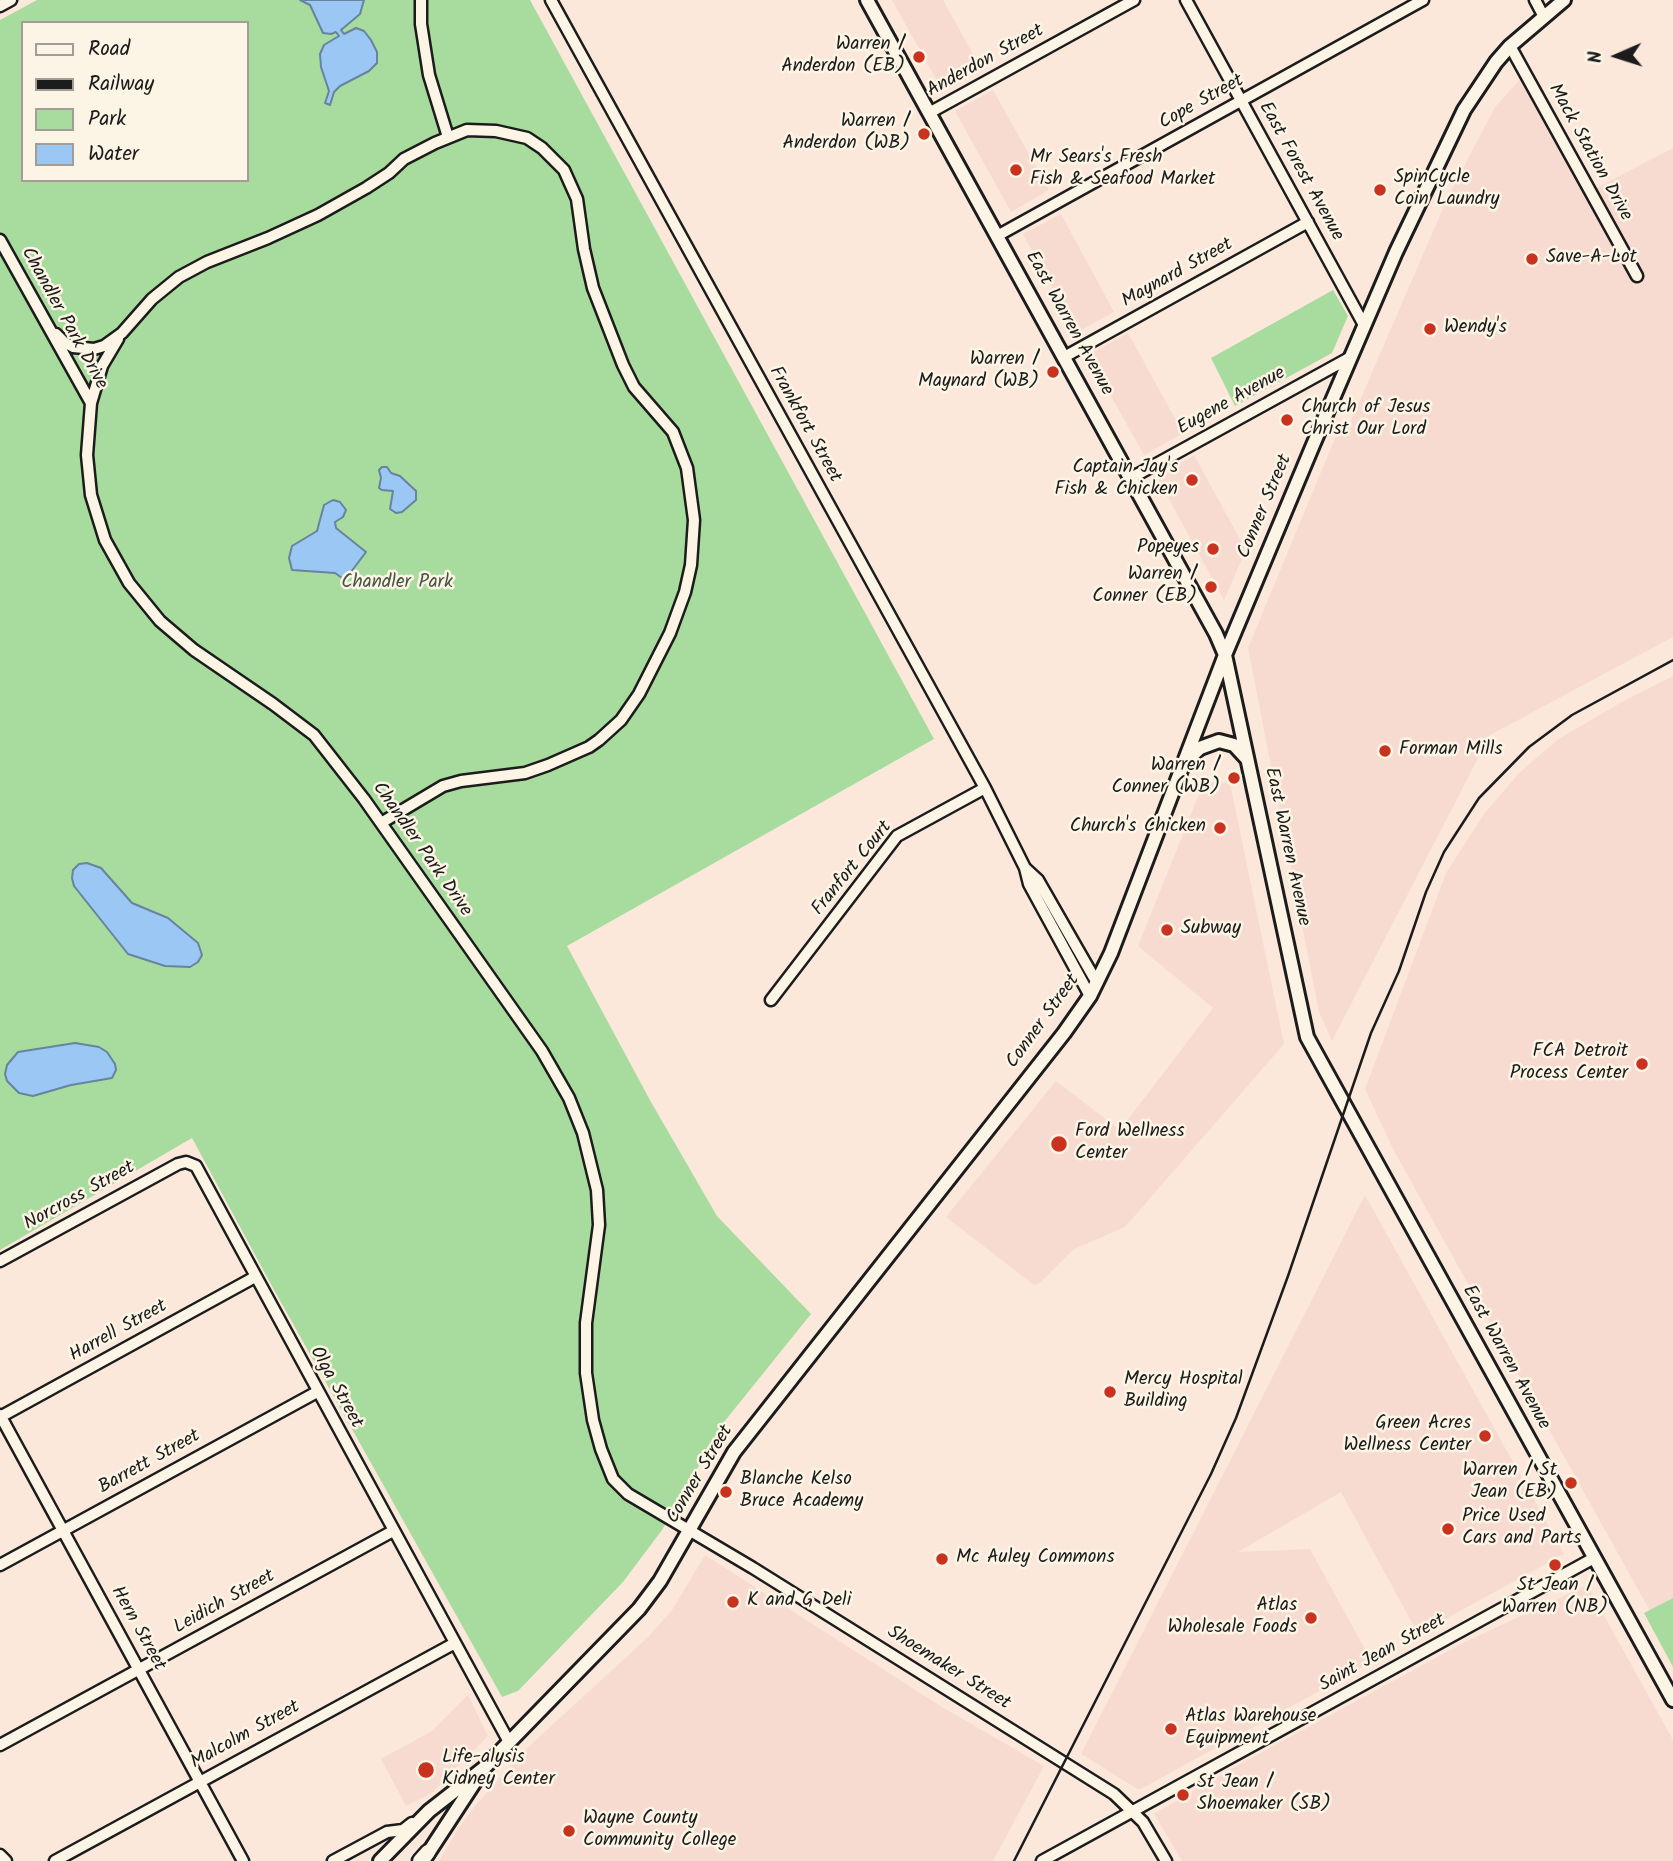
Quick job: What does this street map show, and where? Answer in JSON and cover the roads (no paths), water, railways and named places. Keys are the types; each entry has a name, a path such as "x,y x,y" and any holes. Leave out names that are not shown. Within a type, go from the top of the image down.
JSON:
{"main road":[{"name":"East Warren Avenue","path":"867,0 1131,478 1225,655 1307,1037 1673,1700"},
{"name":"Conner Street","path":"380,1861 429,1811 484,1768 636,1613 660,1581 734,1452 1064,1033 1090,996 1111,953 1225,655 1364,325 1464,110 1510,46 1564,0"},
{"path":"1183,764 1200,748 1219,741 1234,746 1247,759"},
{"path":"424,1858 484,1768"}],"street":[{"path":"0,6 11,0"},
{"path":"421,0 429,75 448,137"},
{"name":"Frankfort Street","path":"551,0 1026,867"},
{"name":"Anderdon Street","path":"929,113 1134,0"},
{"name":"East Forest Avenue","path":"1186,0 1364,325"},
{"name":"Cope Street","path":"997,236 1423,0"},
{"path":"1535,0 1544,17"},
{"name":"Mack Station Drive","path":"1510,46 1637,276"},
{"path":"90,403 102,366 122,333 138,313 179,277 207,262 318,215 366,188 404,159 448,137 476,130 516,135 542,148 564,170 577,199 593,288 623,365 634,387 667,423 683,453 693,497 693,542 685,592 670,633 631,706 609,732 589,747 525,773 461,781 443,786 382,823"},
{"name":"Maynard Street","path":"1064,357 1308,222"},
{"name":"Chandler Park Drive","path":"0,240 90,403 87,456 91,495 105,540 129,583 160,621 194,650 314,735 382,823 542,1051 569,1098 589,1152 598,1205 597,1251 587,1314 585,1348 589,1397 601,1449 609,1472 618,1485 628,1494 690,1531"},
{"path":"48,326 64,342 83,349 104,346 122,333"},
{"name":"Eugene Avenue","path":"1131,478 1351,357"},
{"name":"Franfort Court","path":"771,1000 897,836 985,788"},
{"path":"1026,867 1038,880 1097,983"},
{"path":"1026,867 1028,884 1090,996"},
{"name":"Olga Street","path":"178,1164 186,1162 196,1166 509,1742"},
{"name":"Norcross Street","path":"0,1261 178,1164"},
{"name":"Harrell Street","path":"0,1416 255,1278"},
{"name":"Barrett Street","path":"0,1565 317,1392"},
{"name":"Hern Street","path":"0,1416 243,1861"},
{"name":"Leidich Street","path":"0,1745 393,1531"},
{"name":"Shoemaker Street","path":"690,1531 1114,1794 1143,1822 1166,1861"},
{"name":"Saint Jean Street","path":"1042,1861 1594,1558"},
{"name":"Malcolm Street","path":"55,1861 454,1643"},
{"path":"333,1861 387,1832 403,1830 429,1811"},
{"path":"0,1855 6,1861"}],"water":[{"path":"300,0 364,0 360,14 341,30 344,34 356,28 364,31 377,52 377,63 369,71 340,86 334,92 330,105 325,103 329,91 321,67 320,54 324,45 339,36 336,32 323,33 310,5"},
{"path":"387,467 391,473 400,476 416,491 416,500 402,512 396,513 390,509 393,491 379,488 379,470"},
{"path":"333,500 340,502 346,510 343,517 335,522 336,528 366,552 345,580 335,573 292,570 289,558 292,546 317,531 324,505"},
{"path":"87,863 101,868 132,903 168,918 198,943 202,955 198,962 190,967 165,966 128,954 74,886 73,870 79,864"},
{"path":"75,1043 99,1047 107,1052 115,1064 116,1070 112,1078 71,1085 33,1096 19,1093 7,1081 7,1065 18,1052"}],"railway":[{"path":"1014,1861 1211,1474 1236,1418 1371,1033 1399,971 1426,892 1444,852 1479,798 1529,747 1572,715 1673,660"}],"place":[{"name":"Warren / Anderdon (EB)","path":"919,57"},
{"name":"Warren / Anderdon (WB)","path":"924,134"},
{"name":"Mr Sears's Fresh Fish & Seafood Market","path":"1016,170"},
{"name":"SpinCycle Coin Laundry","path":"1380,190"},
{"name":"Save-A-Lot","path":"1532,259"},
{"name":"Wendy's","path":"1430,329"},
{"name":"Warren / Maynard (WB)","path":"1053,372"},
{"name":"Church of Jesus Christ Our Lord","path":"1287,420"},
{"name":"Captain Jay's Fish & Chicken","path":"1192,480"},
{"name":"Popeyes","path":"1213,549"},
{"name":"Warren / Conner (EB)","path":"1211,587"},
{"name":"Forman Mills","path":"1385,751"},
{"name":"Warren / Conner (WB)","path":"1234,778"},
{"name":"Church's Chicken","path":"1220,828"},
{"name":"Subway","path":"1167,930"},
{"name":"FCA Detroit Process Center","path":"1642,1064"},
{"name":"Ford Wellness Center","path":"1059,1144"},
{"name":"Mercy Hospital Building","path":"1110,1392"},
{"name":"Green Acres Wellness Center","path":"1485,1436"},
{"name":"Warren / St Jean (EB)","path":"1571,1483"},
{"name":"Blanche Kelso Bruce Academy","path":"726,1492"},
{"name":"Price Used Cars and Parts","path":"1448,1529"},
{"name":"Mc Auley Commons","path":"942,1559"},
{"name":"St Jean / Warren (NB)","path":"1555,1565"},
{"name":"K and G Deli","path":"733,1602"},
{"name":"Atlas Wholesale Foods","path":"1311,1618"},
{"name":"Atlas Warehouse Equipment","path":"1171,1729"},
{"name":"Life-alysis Kidney Center","path":"426,1770"},
{"name":"St Jean / Shoemaker (SB)","path":"1183,1795"},
{"name":"Wayne County Community College","path":"569,1831"}],"park label":[{"name":"Chandler Park","path":"397,584"}]}
